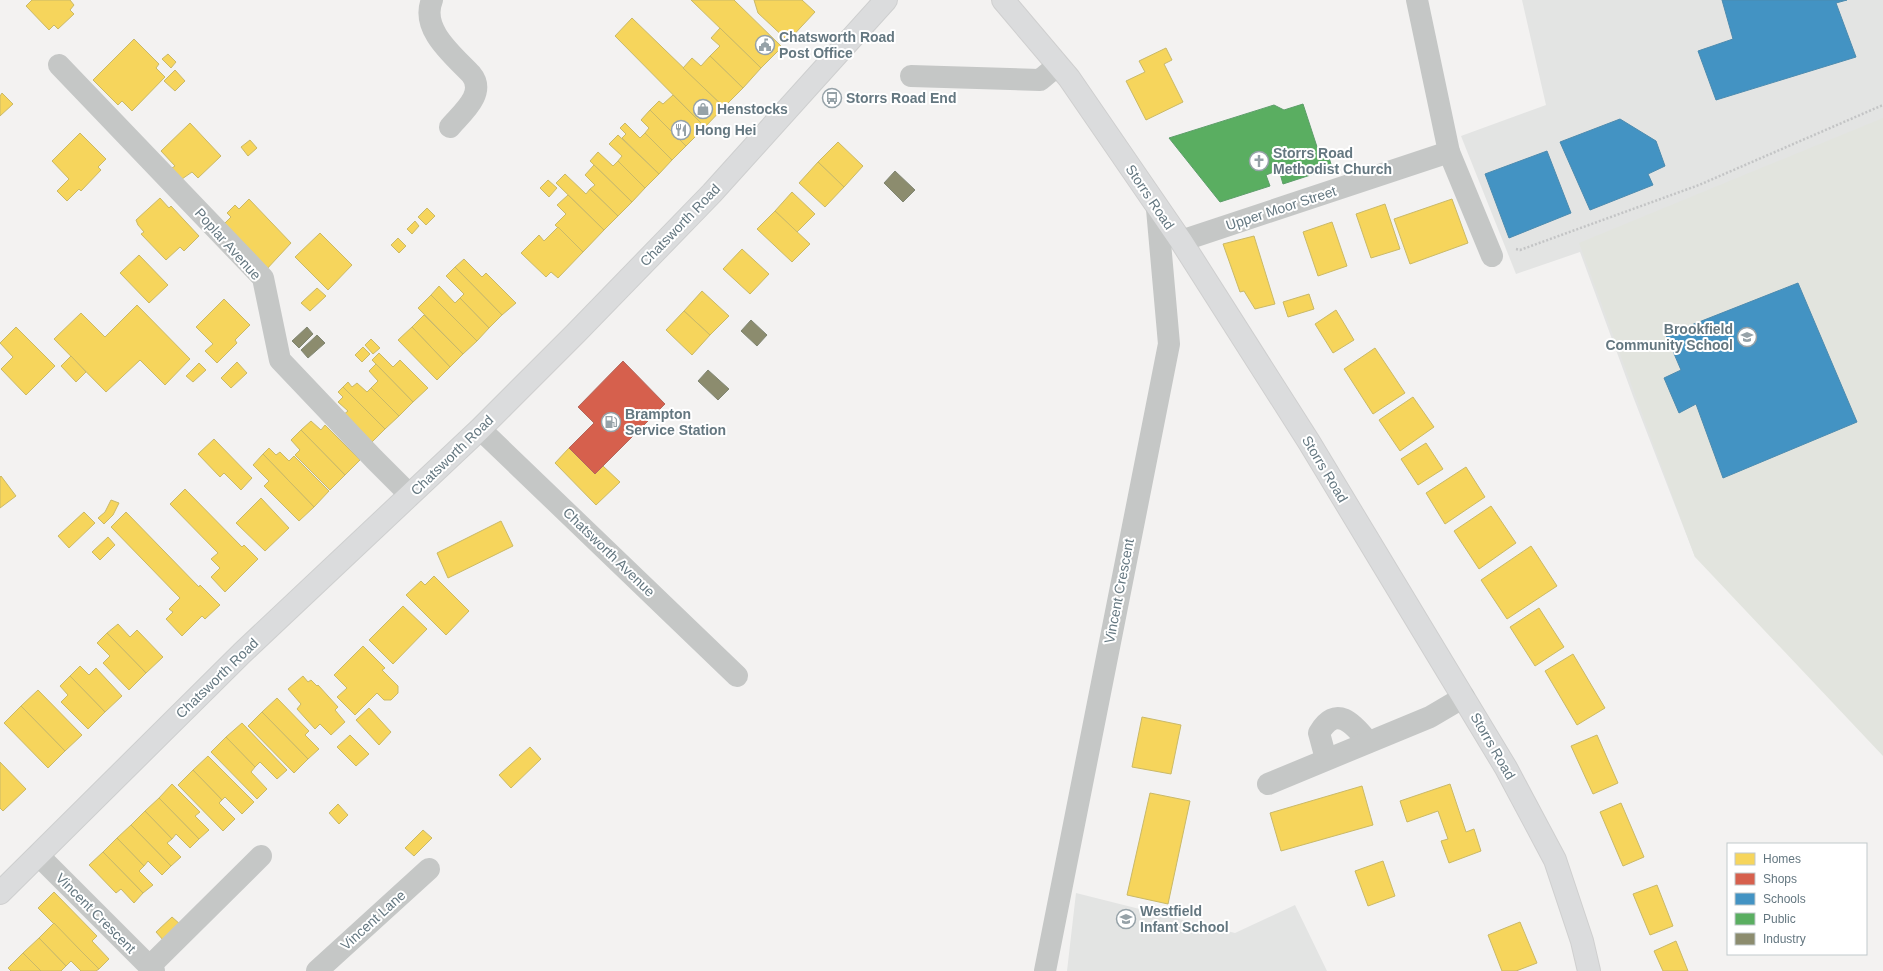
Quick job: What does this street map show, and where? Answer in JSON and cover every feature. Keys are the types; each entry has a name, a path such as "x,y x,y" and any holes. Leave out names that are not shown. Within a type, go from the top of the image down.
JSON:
{"main road":[{"name":"Chatsworth Road","path":"0,893 242,653 480,429 712,194 886,0"},
{"name":"Storrs Road","path":"1003,0 1058,65 1157,209 1181,241 1309,442 1464,697 1506,768 1555,860 1582,941 1588,971"}],"street":[{"path":"432,0 429,16 435,32 449,51 476,79 477,85 476,93 468,106 450,127"},
{"path":"1416,0 1449,152 1489,249"},
{"name":"Poplar Avenue","path":"59,64 263,278 280,360 410,495"},
{"path":"911,76 1040,80 1058,65"},
{"name":"Upper Moor Street","path":"1181,241 1449,152"},
{"name":"Vincent Crescent","path":"1045,971 1169,344 1157,209"},
{"name":"Chatsworth Avenue","path":"480,429 738,676"},
{"path":"1268,784 1430,717 1464,697"},
{"path":"1326,759 1320,743 1319,733 1324,724 1331,719 1339,717 1348,720 1356,726 1368,742"},
{"name":"Vincent Crescent","path":"38,856 152,969"},
{"path":"152,969 261,856"},
{"name":"Vincent Lane","path":"317,971 429,869"}],"path":[{"path":"1489,249 1520,250 1699,185 1883,105"}],"shaded area":[{"name":"Brookfield Community School","path":"1522,0 1883,0 1883,632 1733,528 1695,557 1634,399 1580,252 1516,274 1461,136 1546,105"},
{"path":"1883,118 1883,756 1695,557 1579,243"},
{"name":"Westfield Infant School","path":"1076,893 1235,933 1295,905 1327,971 1067,971"}],"building: Homes":[{"path":"32,0 70,0 74,5 70,10 74,14 58,29 54,25 49,30 26,6"},
{"path":"691,0 734,0 782,47 761,68"},
{"path":"754,0 802,0 815,12 788,41 758,13"},
{"path":"632,18 724,107 705,127 615,36"},
{"path":"720,28 761,68 743,88 710,56 720,46 711,38"},
{"path":"134,39 159,64 156,68 165,77 132,111 122,101 118,105 93,80"},
{"path":"1166,48 1172,60 1164,64 1183,102 1146,120 1126,81 1145,72 1139,61"},
{"path":"168,54 176,62 171,68 162,59"},
{"path":"710,56 743,88 724,107 683,68 692,58 701,66"},
{"path":"175,70 185,81 175,91 164,81"},
{"path":"2,93 13,104 0,116 0,96"},
{"path":"673,95 705,127 686,146 650,110 659,101 663,104"},
{"path":"650,110 686,146 672,160 645,133 649,128 641,120"},
{"path":"190,123 221,156 198,178 192,172 182,179 172,168 175,166 161,151"},
{"path":"625,123 640,138 645,133 672,160 659,174 622,138 626,134 620,128"},
{"path":"80,133 106,159 98,167 101,170 81,191 79,189 67,201 57,191 69,179 52,161"},
{"path":"618,135 659,174 645,188 618,161 622,156 609,144"},
{"path":"250,140 257,148 248,156 241,147"},
{"path":"838,142 863,166 844,187 818,162"},
{"path":"598,152 613,166 618,161 645,188 632,202 590,161"},
{"path":"818,162 844,187 825,207 799,183"},
{"path":"594,165 632,202 618,216 590,189 595,185 585,175"},
{"path":"565,174 586,194 590,189 618,216 604,230 556,183"},
{"path":"548,180 557,188 549,197 540,188"},
{"path":"792,192 815,214 797,232 775,211"},
{"path":"568,195 604,230 583,252 555,225 566,214 557,205"},
{"path":"160,198 169,208 171,206 199,236 184,251 180,247 166,260 141,234 144,232 136,220"},
{"path":"249,199 291,243 265,271 224,224 231,217 227,213 235,205 239,209"},
{"path":"1452,199 1468,243 1410,264 1394,219"},
{"path":"1385,204 1400,249 1371,258 1356,214"},
{"path":"427,208 435,216 426,225 418,217"},
{"path":"775,211 810,244 792,262 757,229"},
{"path":"415,221 419,226 412,234 407,229"},
{"path":"1332,222 1347,266 1318,276 1303,232"},
{"path":"558,227 583,252 558,278 551,272 546,277 521,253 539,235 544,241"},
{"path":"320,233 352,265 328,290 295,257"},
{"path":"1254,236 1275,304 1255,309 1244,291 1240,292 1223,244"},
{"path":"398,238 406,246 399,253 391,245"},
{"path":"742,249 769,274 750,294 723,269"},
{"path":"139,255 168,285 149,303 120,273"},
{"path":"464,259 482,277 486,273 516,303 502,315 455,267"},
{"path":"455,267 502,315 489,328 460,298 464,294 446,276"},
{"path":"439,286 455,303 460,298 489,328 477,341 431,295"},
{"path":"317,288 326,296 310,311 301,303"},
{"path":"702,291 729,316 710,335 684,311"},
{"path":"1309,294 1314,309 1288,317 1283,302"},
{"path":"431,295 477,341 463,354 418,308"},
{"path":"224,299 250,325 235,340 237,343 217,363 205,351 213,344 196,327"},
{"path":"137,305 190,359 165,385 140,360 106,392 54,339 81,313 105,337"},
{"path":"1336,310 1354,340 1333,353 1315,324"},
{"path":"684,311 710,335 692,355 666,330"},
{"path":"424,315 463,354 450,367 412,327"},
{"path":"16,327 55,366 26,395 1,369 13,357 0,343"},
{"path":"412,327 450,367 437,380 398,340"},
{"path":"371,339 380,348 373,354 365,345"},
{"path":"363,347 370,354 362,362 355,355"},
{"path":"1375,348 1405,393 1373,414 1344,369"},
{"path":"379,353 393,367 400,360 428,388 413,402 372,360"},
{"path":"71,356 86,372 76,382 61,366"},
{"path":"237,362 247,373 231,388 221,378"},
{"path":"199,363 206,370 193,382 186,376"},
{"path":"376,364 413,402 399,416 371,388 378,381 369,371"},
{"path":"348,382 352,387 357,383 367,392 371,388 399,416 385,429 343,387"},
{"path":"343,387 385,429 371,443 343,415 348,411 338,402 343,397 338,392"},
{"path":"1413,397 1434,427 1400,451 1379,420"},
{"path":"311,421 321,430 325,425 360,460 345,475 301,430"},
{"path":"301,430 345,475 330,490 295,455 300,450 291,440"},
{"path":"214,439 252,478 241,490 224,473 220,477 198,454"},
{"path":"1426,443 1443,469 1418,485 1401,459"},
{"path":"269,448 276,455 280,452 289,461 294,456 329,491 314,507 263,454"},
{"path":"569,448 595,474 603,466 620,482 596,505 555,463"},
{"path":"263,454 314,507 299,521 264,486 269,481 253,465"},
{"path":"1466,467 1485,497 1445,524 1426,493"},
{"path":"1,476 16,496 0,508 0,477"},
{"path":"185,489 242,547 244,545 258,559 225,592 211,577 220,568 211,559 218,553 170,504"},
{"path":"261,498 289,528 265,551 236,523"},
{"path":"111,500 119,503 113,515 104,524 98,518 105,512"},
{"path":"1491,506 1516,543 1479,569 1454,531"},
{"path":"84,512 95,523 69,548 58,536"},
{"path":"126,512 199,587 200,585 220,605 205,619 202,616 182,636 166,619 173,612 169,609 180,598 111,527"},
{"path":"501,521 513,546 448,578 437,553"},
{"path":"108,537 115,545 100,560 92,552"},
{"path":"1531,546 1557,586 1507,619 1481,580"},
{"path":"434,576 469,611 446,635 406,595 421,581 425,585"},
{"path":"403,606 427,629 393,664 369,640"},
{"path":"1539,608 1564,647 1535,666 1510,627"},
{"path":"118,624 130,637 137,630 163,657 146,673 107,633"},
{"path":"107,633 146,673 129,690 103,663 110,656 97,643"},
{"path":"363,646 385,668 382,670 398,686 398,693 391,700 384,700 377,693 355,715 337,697 347,688 334,675"},
{"path":"1573,654 1605,708 1577,725 1545,671"},
{"path":"80,666 89,675 96,668 122,696 105,712 70,676"},
{"path":"70,676 105,712 88,729 61,702 68,695 60,686"},
{"path":"303,676 308,682 311,680 317,686 318,685 338,707 335,710 345,722 331,735 320,724 315,729 297,709 301,704 288,689"},
{"path":"38,690 82,735 65,751 21,706"},
{"path":"277,698 309,731 305,735 319,749 308,759 262,712"},
{"path":"21,706 65,751 48,768 4,723"},
{"path":"369,708 391,732 379,745 356,720"},
{"path":"262,712 308,759 294,773 248,726"},
{"path":"1142,717 1181,725 1171,774 1132,767"},
{"path":"242,723 287,770 277,779 260,762 255,767 226,737"},
{"path":"350,735 369,754 356,766 337,747"},
{"path":"1597,735 1618,783 1593,794 1571,746"},
{"path":"226,737 255,767 251,772 267,789 257,799 211,752"},
{"path":"530,747 541,759 511,788 499,775"},
{"path":"208,756 254,802 242,814 225,797 222,800 193,770"},
{"path":"0,762 26,789 3,811 0,808"},
{"path":"193,770 222,800 219,803 235,819 223,831 178,785"},
{"path":"172,784 200,812 195,816 209,830 199,839 159,798"},
{"path":"1450,784 1466,832 1474,829 1481,851 1449,863 1441,841 1448,839 1438,811 1407,822 1400,801"},
{"path":"1362,786 1373,825 1281,851 1270,813"},
{"path":"1150,793 1190,801 1168,904 1127,895"},
{"path":"159,798 199,839 190,848 176,834 172,839 145,811"},
{"path":"1621,803 1644,857 1623,866 1600,812"},
{"path":"338,804 348,815 339,824 329,813"},
{"path":"145,811 172,839 167,843 181,857 171,866 131,825"},
{"path":"131,825 171,866 162,875 148,861 144,866 117,838"},
{"path":"423,830 432,838 414,856 405,848"},
{"path":"117,838 144,866 139,871 153,885 143,893 103,852"},
{"path":"103,852 143,893 134,903 121,889 116,893 89,865"},
{"path":"1383,861 1395,896 1368,906 1355,871"},
{"path":"1657,885 1673,926 1650,935 1633,894"},
{"path":"54,892 97,936 92,941 109,959 99,969 38,908"},
{"path":"172,917 181,925 164,941 156,932"},
{"path":"1520,922 1537,963 1516,971 1502,971 1488,935"},
{"path":"54,923 99,969 96,971 81,971 71,961 66,966 39,938"},
{"path":"39,938 66,966 61,971 41,971 23,953"},
{"path":"1676,941 1688,971 1663,971 1654,951"},
{"path":"23,953 41,971 11,971 8,968"}],"building: Shops":[{"path":"623,361 665,404 595,474 569,448 594,423 578,407"}],"building: Schools":[{"path":"1722,0 1847,0 1836,3 1856,57 1716,100 1698,51 1733,39"},
{"path":"1620,119 1656,141 1665,166 1648,174 1653,185 1590,210 1560,142"},
{"path":"1547,151 1571,213 1509,238 1485,174"},
{"path":"1798,283 1857,422 1723,478 1696,404 1679,413 1664,378 1681,370 1666,335"}],"building: Public":[{"name":"Storrs Road Methodist Church","path":"1303,104 1319,153 1327,150 1332,168 1283,184 1279,170 1266,175 1270,186 1220,202 1169,138 1274,105 1284,110"}],"building: Industry":[{"path":"895,171 915,190 903,202 884,183"},
{"path":"751,320 767,335 757,346 741,331"},
{"path":"307,327 313,334 299,348 292,341"},
{"path":"317,335 325,343 308,358 301,350"},
{"path":"708,370 729,389 718,400 698,381"}],"place":[{"name":"Chatsworth Road Post Office","path":"765,45"},
{"name":"Storrs Road End","path":"832,98"},
{"name":"Henstocks","path":"703,109"},
{"name":"Hong Hei","path":"681,130"},
{"name":"Storrs Road Methodist Church","path":"1259,161"},
{"name":"Brookfield Community School","path":"1747,337"},
{"name":"Brampton Service Station","path":"611,422"},
{"name":"Westfield Infant School","path":"1126,919"}]}
